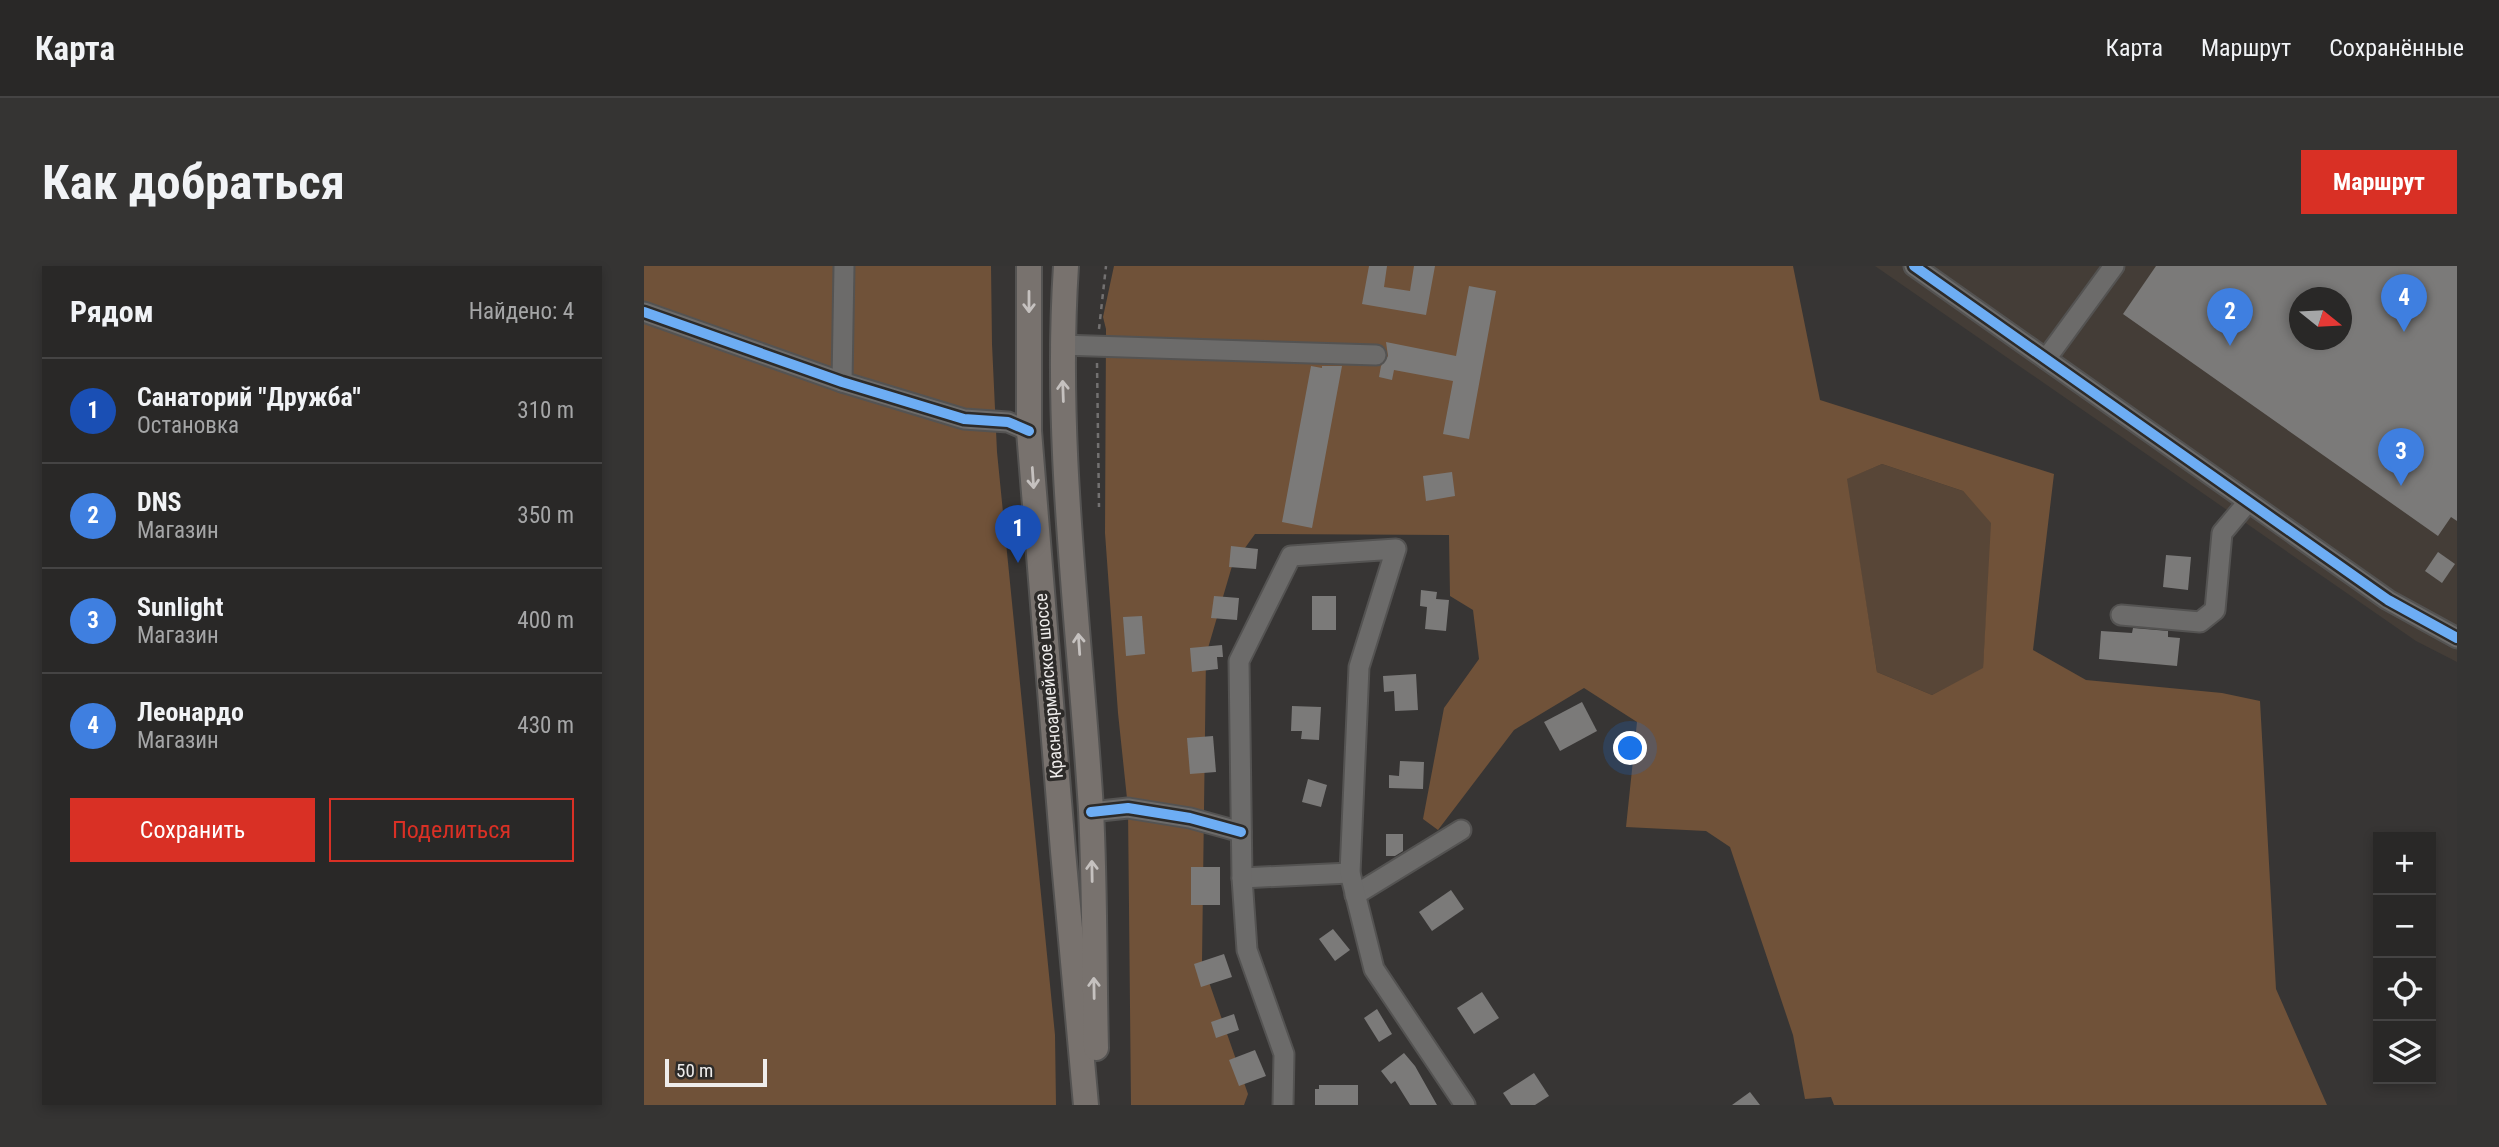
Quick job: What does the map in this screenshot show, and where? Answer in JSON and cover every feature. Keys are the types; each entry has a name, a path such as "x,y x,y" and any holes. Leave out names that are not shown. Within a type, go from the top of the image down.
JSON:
{"main road":[{"name":"Красноармейское шоссе","path":"1029,266 1029,431 1086,1105"},
{"name":"Красноармейское шоссе","path":"1066,266 1062,345 1069,508 1091,813 1097,1105"}],"street":[{"path":"842,382 844,266"},
{"path":"1914,266 2388,600 2457,638"},
{"path":"2046,359 2114,266"},
{"path":"644,312 842,382 964,419 1008,422 1029,431"},
{"path":"1062,345 1376,355"},
{"path":"2121,615 2200,622 2215,610 2222,533 2248,502"},
{"path":"1283,1105 1283,1054 1247,950 1242,878 1239,661 1290,556 1396,550 1359,667 1350,873 1374,969 1465,1105"},
{"path":"1091,813 1128,808 1190,818 1241,832"},
{"path":"1355,895 1461,830"},
{"path":"1242,878 1350,873"}],"path":[{"path":"1099,507 1097,345 1106,266"}],"shaded area":[{"path":"644,266 991,266 997,452 1055,1035 1056,1105 644,1105"},
{"path":"1114,266 1793,266 1820,400 2054,474 2033,650 2086,680 2222,693 2260,701 2276,989 2327,1105 1834,1105 1831,1097 1805,1099 1793,1035 1730,847 1706,831 1626,827 1637,722 1584,688 1514,730 1438,830 1423,819 1444,708 1479,659 1473,610 1450,596 1449,535 1255,534 1232,566 1206,655 1202,962 1248,1094 1244,1105 1131,1105 1128,808 1105,533 1106,329 1103,317","holes":["1882,464 1963,491 1991,523 1983,668 1932,695 1877,672 1847,479"]},
{"path":"1875,266 2457,266 2457,662 2416,641"},
{"path":"1882,464 1963,491 1992,523 1983,669 1932,695 1877,672 1846,479"}],"building":[{"path":"1369,266 1387,266 1384,287 1410,291 1414,266 1435,266 1426,315 1362,304"},
{"path":"2156,266 2457,266 2457,521 2451,517 2438,536 2123,314"},
{"path":"1469,286 1496,291 1469,439 1443,434 1453,381 1394,370 1392,380 1379,377 1381,366 1388,356 1386,342 1456,356"},
{"path":"1311,366 1342,366 1312,528 1282,522"},
{"path":"1452,472 1455,496 1426,501 1423,476"},
{"path":"1231,546 1258,549 1256,569 1229,567"},
{"path":"2438,552 2455,564 2442,583 2425,571"},
{"path":"2166,555 2191,557 2188,590 2163,587"},
{"path":"1421,590 1437,592 1436,599 1449,600 1446,631 1425,629 1427,607 1420,606"},
{"path":"1214,596 1239,598 1237,620 1211,618"},
{"path":"1312,596 1336,596 1336,630 1312,630"},
{"path":"1142,616 1145,654 1126,656 1123,617"},
{"path":"2133,628 2168,631 2168,637 2180,638 2177,666 2099,659 2101,631 2132,633"},
{"path":"1222,645 1223,657 1217,657 1218,669 1192,672 1190,648"},
{"path":"1416,674 1418,710 1395,711 1394,691 1384,692 1383,676"},
{"path":"1582,702 1597,731 1560,751 1544,722"},
{"path":"1292,706 1321,707 1319,740 1301,739 1302,731 1291,731"},
{"path":"1213,736 1216,772 1190,774 1187,738"},
{"path":"1400,761 1424,762 1423,789 1389,788 1389,775 1399,776"},
{"path":"1308,779 1327,785 1321,807 1302,802"},
{"path":"1386,834 1403,834 1403,851 1395,856 1386,856"},
{"path":"1191,867 1220,867 1220,905 1191,905"},
{"path":"1451,890 1464,909 1432,931 1419,912"},
{"path":"1333,929 1350,950 1335,961 1319,939"},
{"path":"1224,954 1232,977 1201,987 1194,964"},
{"path":"1482,992 1499,1018 1474,1034 1457,1008"},
{"path":"1377,1009 1392,1034 1379,1042 1364,1018"},
{"path":"1234,1014 1239,1030 1216,1038 1211,1022"},
{"path":"1255,1050 1266,1076 1239,1086 1229,1060"},
{"path":"1404,1053 1415,1066 1437,1105 1410,1105 1395,1081 1391,1084 1381,1071"},
{"path":"1534,1073 1549,1096 1535,1105 1511,1105 1503,1093"},
{"path":"1319,1085 1358,1085 1358,1105 1315,1105 1315,1089 1319,1089"},
{"path":"1750,1092 1760,1105 1732,1105"}],"cycle path":[{"path":"1914,266 2388,600 2457,638"},
{"path":"644,312 842,382 964,419 1008,422 1029,431"},
{"path":"1091,812 1128,808 1190,818 1241,832"}],"place":[{"name":"Леонардо","path":"2404,332"},
{"name":"DNS","path":"2230,346"},
{"name":"Sunlight","path":"2401,486"},
{"name":"Санаторий \"Дружба\"","path":"1018,563"}]}
